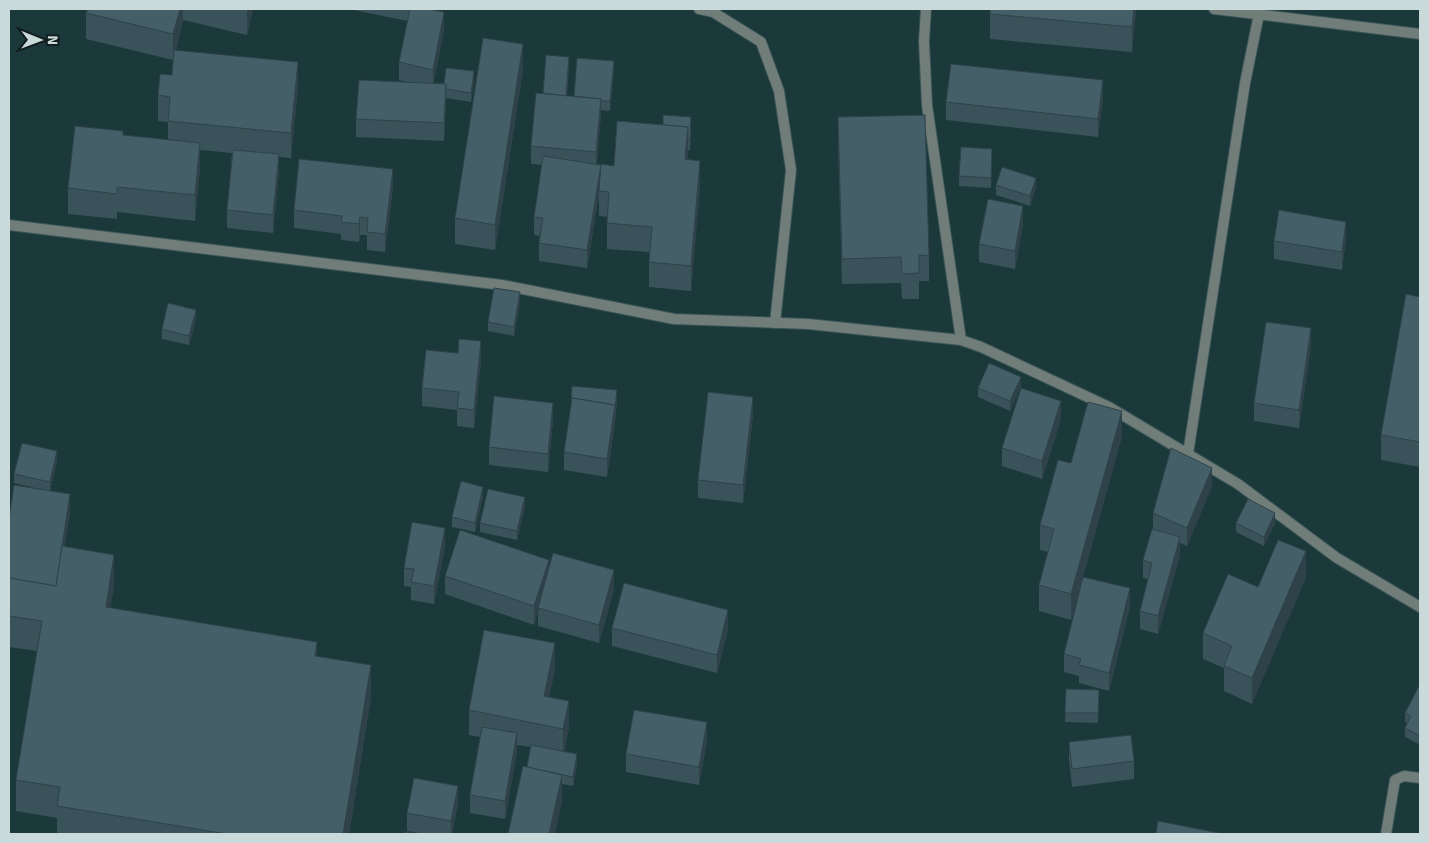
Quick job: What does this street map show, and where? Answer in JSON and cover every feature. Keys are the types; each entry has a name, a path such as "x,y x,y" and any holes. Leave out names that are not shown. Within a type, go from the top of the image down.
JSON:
{"street":[{"path":"699,9 713,12 761,42 780,91 791,170 775,323"},
{"path":"926,9 924,41 927,104 961,340"},
{"path":"1214,9 1420,34"},
{"path":"1188,454 1246,83 1259,14"},
{"path":"9,225 502,285 674,319 808,324 961,340 981,347 1109,407 1238,484 1337,558 1420,607"},
{"path":"1386,834 1395,780 1404,776 1420,778"}],"building":[{"path":"88,9 180,9 173,34 86,13"},
{"path":"410,9 428,9 444,12 433,70 399,62"},
{"path":"990,9 1134,9 1132,27 990,14"},
{"path":"483,38 523,44 495,225 455,218"},
{"path":"174,50 298,62 291,133 168,121 170,97 158,95 160,74 172,75"},
{"path":"546,55 569,57 566,96 543,93"},
{"path":"577,58 614,61 610,101 574,96"},
{"path":"951,64 1103,80 1098,119 946,102"},
{"path":"446,68 474,71 471,93 446,89 446,84 444,84"},
{"path":"359,80 446,84 444,123 356,119"},
{"path":"536,93 601,99 596,152 531,146"},
{"path":"663,115 691,117 690,140 688,140 688,127 663,125"},
{"path":"925,115 929,256 919,255 919,273 902,274 901,257 842,259 838,117"},
{"path":"617,121 688,127 685,159 700,161 691,266 649,262 652,227 607,223 609,192 599,191 601,164 614,166"},
{"path":"75,126 123,131 123,135 200,143 195,195 117,187 117,194 68,188"},
{"path":"961,147 992,149 991,178 959,176"},
{"path":"233,150 279,154 273,215 227,210"},
{"path":"543,156 601,165 587,250 539,243 543,218 534,217"},
{"path":"299,159 393,169 385,234 367,232 368,218 360,217 359,224 341,222 342,216 294,210"},
{"path":"1002,167 1036,178 1030,196 996,185"},
{"path":"988,199 1023,206 1015,251 979,244"},
{"path":"1279,210 1346,222 1342,252 1274,241"},
{"path":"494,288 520,292 514,327 488,322"},
{"path":"1406,294 1420,297 1420,442 1381,435"},
{"path":"168,303 196,310 189,336 162,329"},
{"path":"1266,322 1311,328 1299,410 1254,403"},
{"path":"459,339 481,341 474,410 457,408 459,392 422,388 426,350 458,353"},
{"path":"989,363 1021,377 1010,401 978,388"},
{"path":"572,386 617,390 615,407 615,405 572,398 571,404"},
{"path":"1021,388 1061,401 1042,461 1002,448"},
{"path":"708,392 753,397 743,485 698,480"},
{"path":"494,396 553,403 548,454 489,447"},
{"path":"572,398 615,405 607,459 564,452"},
{"path":"1088,402 1122,411 1071,594 1039,585 1054,529 1040,525 1058,460 1071,463"},
{"path":"22,443 57,451 50,482 14,474"},
{"path":"1171,448 1212,468 1187,528 1153,513"},
{"path":"461,481 483,487 475,523 452,517"},
{"path":"14,485 70,494 56,586 9,578 9,520"},
{"path":"488,489 525,497 517,531 480,523"},
{"path":"1248,499 1275,513 1264,537 1236,523"},
{"path":"412,522 445,528 434,586 411,582 414,569 404,568"},
{"path":"1152,529 1180,537 1158,616 1140,611 1152,563 1143,560"},
{"path":"460,530 549,560 534,606 445,576"},
{"path":"1278,540 1306,551 1252,678 1224,666 1232,646 1203,633 1228,574 1258,587"},
{"path":"62,546 114,555 106,607 317,642 315,656 371,665 343,834 227,834 57,806 60,787 16,780 42,621 9,616 9,578 56,586"},
{"path":"553,553 614,570 599,625 538,608"},
{"path":"1083,577 1130,588 1109,673 1079,665 1081,659 1064,654"},
{"path":"624,583 728,610 717,655 612,628"},
{"path":"484,630 555,643 544,696 569,701 563,729 469,710"},
{"path":"1419,686 1420,736 1405,728 1411,716 1405,713"},
{"path":"1066,689 1099,690 1098,713 1065,713"},
{"path":"634,710 707,722 699,767 626,754"},
{"path":"482,727 517,733 505,801 470,795"},
{"path":"1131,735 1134,761 1072,769 1069,742"},
{"path":"531,745 577,754 573,777 527,767"},
{"path":"523,766 562,775 549,834 508,834"},
{"path":"414,778 458,786 451,821 407,813"},
{"path":"1158,821 1219,833 1219,834 1156,834"}]}
